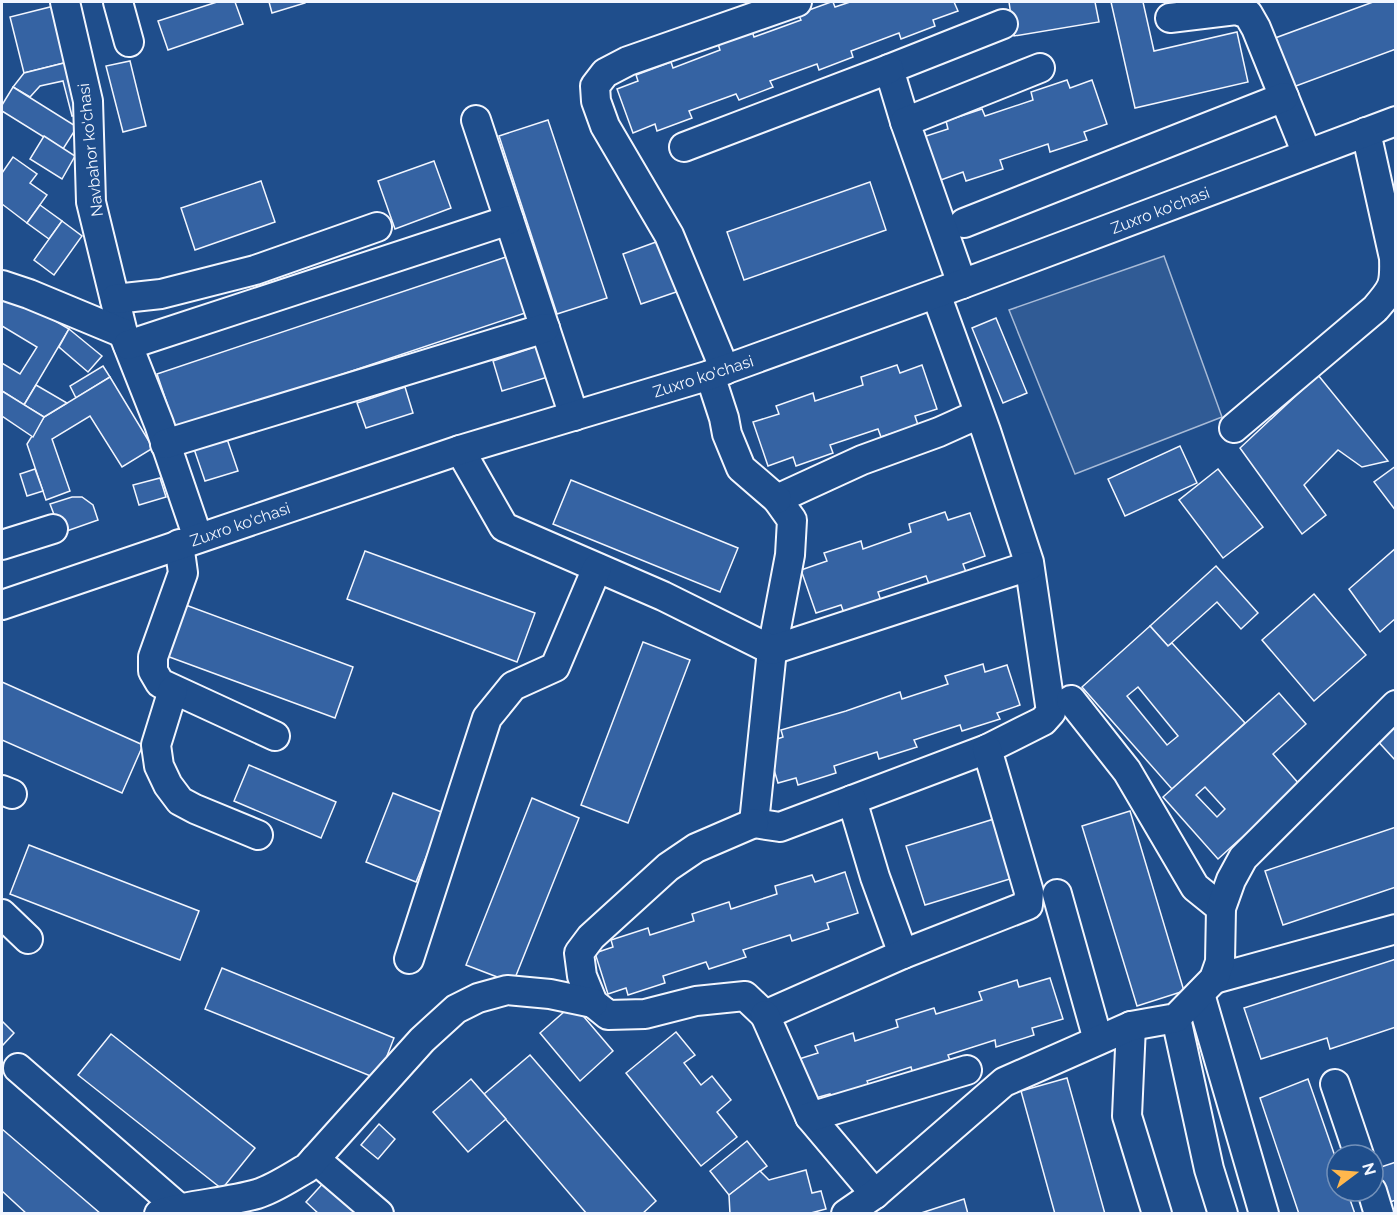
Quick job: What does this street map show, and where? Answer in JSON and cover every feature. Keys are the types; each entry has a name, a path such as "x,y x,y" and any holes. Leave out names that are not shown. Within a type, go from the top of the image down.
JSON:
{"street":[{"name":"Navbahor ko'chasi","path":"65,2 88,101 92,202 125,339 165,444 188,541 183,573 153,657 153,671 160,683 173,690"},
{"path":"118,2 129,42"},
{"path":"754,823 772,650 789,555 792,520 777,499 741,468 727,434 717,373 669,236 605,126 596,100 595,86 605,74 628,61 797,2"},
{"path":"1170,18 1244,11 1252,19 1256,28 1307,154"},
{"path":"684,147 1003,24"},
{"path":"904,122 1040,68"},
{"path":"593,1003 582,976 579,952 591,938 668,867 696,848 754,823 780,826 987,749 1043,721 1051,712 1029,566 979,414 949,289 889,69"},
{"path":"964,223 1284,97"},
{"path":"476,120 574,416"},
{"name":"Zuxro ko'chasi","path":"2,605 460,450 717,373 949,289 1395,121"},
{"path":"1234,428 1375,309 1392,289 1395,277 1394,258 1366,132"},
{"path":"2,285 29,294 125,339 509,220"},
{"path":"115,299 161,294 255,270 377,227"},
{"path":"165,444 545,328"},
{"path":"777,499 862,460 939,432 979,414"},
{"path":"460,450 504,527 663,596 772,650 1029,566"},
{"path":"2,545 53,529"},
{"path":"409,959 487,718 513,686 555,667 597,568"},
{"path":"258,835 180,801 168,785 159,766 156,745 173,690 275,736"},
{"path":"1071,700 1127,771 1195,887 1221,908"},
{"path":"18,1068 169,1211 257,1194 307,1168 422,1040 456,1009 478,998 507,990 535,992 593,1003 608,1015 645,1014 696,1001 745,996 765,1015 810,1117 859,1207 1004,1082 1131,1026 1176,1018 1207,987 1220,962 1221,908 1231,880 1244,858 1395,705"},
{"path":"765,1015 903,954 1028,905 1029,892 987,749"},
{"path":"852,800 875,878 903,954"},
{"path":"1057,894 1098,1040"},
{"path":"2,914 28,939"},
{"path":"1207,987 1395,929"},
{"path":"1207,987 1264,1214"},
{"path":"1176,1018 1209,1169 1223,1214"},
{"path":"1131,1026 1127,1116 1157,1214"},
{"path":"810,1117 967,1070"},
{"path":"1335,1084 1355,1143"},
{"path":"315,1159 379,1214"}],"shaded area":[{"path":"1164,256 1222,417 1075,474 1009,310"}],"building":[{"path":"217,2 235,2 243,24 168,50 158,21"},
{"path":"269,2 305,2 305,3 272,13"},
{"path":"831,2 835,7 850,2 954,2 958,11 933,20 935,26 901,39 899,33 851,51 853,57 819,70 817,64 770,81 773,87 739,100 736,94 689,111 692,118 657,131 655,124 633,133 617,89 638,81 636,75 671,62 673,68 720,50 718,44 752,31 754,37 801,20 798,14"},
{"path":"1009,2 1095,2 1099,22 1014,36"},
{"path":"1111,2 1143,2 1154,51 1237,32 1248,82 1135,108"},
{"path":"1373,2 1396,2 1396,49 1285,90 1267,41"},
{"path":"54,6 68,62 24,73 10,17"},
{"path":"130,61 146,126 123,132 106,66"},
{"path":"68,62 81,114 72,116 63,81 40,86 30,97 13,87 24,73"},
{"path":"1067,80 1070,88 1092,80 1107,124 1084,132 1087,140 1050,152 1048,144 1000,160 1003,169 966,181 963,172 938,181 923,137 948,129 946,121 982,109 985,116 1033,100 1031,92"},
{"path":"13,87 77,127 63,149 2,111 2,105"},
{"path":"548,120 607,298 557,314 499,136"},
{"path":"44,136 75,156 62,179 30,159"},
{"path":"13,157 37,174 30,183 47,195 27,223 2,204 2,173"},
{"path":"434,161 451,208 395,229 378,181"},
{"path":"261,181 275,222 195,250 181,208"},
{"path":"870,182 886,230 744,280 727,232"},
{"path":"40,205 62,221 49,239 27,223"},
{"path":"62,221 82,236 54,275 34,260"},
{"path":"667,238 685,289 641,304 623,254"},
{"path":"506,257 525,313 176,430 157,374"},
{"path":"6,292 69,329 24,405 2,391 2,363 20,374 37,347 2,326 2,300"},
{"path":"996,318 1027,393 1003,403 972,328"},
{"path":"69,329 102,356 88,372 59,347"},
{"path":"541,345 551,376 502,391 493,361"},
{"path":"897,365 900,373 922,365 937,409 915,416 918,425 881,437 878,429 830,445 833,453 796,466 793,457 768,466 753,422 779,414 776,406 813,393 815,401 863,385 861,377"},
{"path":"103,366 110,377 76,398 70,386"},
{"path":"1318,375 1388,461 1362,467 1338,450 1304,485 1326,515 1302,534 1240,448"},
{"path":"110,377 153,448 122,467 90,416 52,439 70,491 46,500 27,444 44,417"},
{"path":"36,385 67,403 44,417 24,405"},
{"path":"405,387 413,413 366,428 357,403"},
{"path":"2,391 44,417 33,437 2,416"},
{"path":"226,436 238,471 205,481 193,446"},
{"path":"1180,446 1197,483 1125,516 1108,479"},
{"path":"1396,466 1396,511 1374,482"},
{"path":"35,469 43,491 27,496 20,474"},
{"path":"1218,469 1263,527 1223,558 1179,500"},
{"path":"160,478 166,497 139,505 133,485"},
{"path":"571,480 738,548 720,592 553,524"},
{"path":"72,497 82,497 93,505 98,520 61,533 50,504"},
{"path":"945,512 948,520 970,513 985,556 963,564 966,572 929,584 926,576 878,592 881,601 844,613 841,605 816,613 801,570 827,561 824,553 861,541 863,549 911,532 909,524"},
{"path":"1396,548 1396,618 1380,632 1349,589"},
{"path":"365,551 535,613 517,662 347,599"},
{"path":"1216,566 1258,613 1241,629 1217,602 1168,646 1150,626"},
{"path":"1314,594 1366,655 1314,701 1262,640"},
{"path":"183,604 353,667 335,718 164,655"},
{"path":"1150,626 1168,646 1172,643 1245,723 1172,789 1082,687","holes":["1138,687 1178,736 1167,745 1127,696"]},
{"path":"643,642 690,660 628,823 581,805"},
{"path":"983,664 985,672 1007,665 1020,705 997,713 1000,719 962,731 960,725 914,740 917,747 879,759 877,752 834,766 836,773 798,785 796,778 778,783 766,743 783,737 781,730 900,692 902,699 948,684 945,676"},
{"path":"2,682 143,745 122,793 2,740"},
{"path":"1279,693 1306,724 1273,754 1300,785 1218,859 1163,797","holes":["1205,787 1225,809 1217,817 1196,795"]},
{"path":"1396,717 1396,761 1374,737"},
{"path":"249,765 336,802 321,838 234,801"},
{"path":"393,793 444,813 416,882 366,862"},
{"path":"532,798 579,818 513,983 466,965"},
{"path":"1130,811 1184,991 1137,1006 1082,826"},
{"path":"994,819 1013,878 925,905 906,846"},
{"path":"1396,827 1396,887 1283,925 1265,871"},
{"path":"29,845 199,911 180,960 10,894"},
{"path":"845,872 858,913 827,923 829,929 792,941 790,935 743,950 746,957 709,969 706,962 663,976 665,983 628,995 626,988 608,994 595,953 613,947 611,940 648,928 650,935 694,921 692,914 729,902 731,909 777,894 775,886 812,875 815,882"},
{"path":"1396,959 1396,1027 1330,1049 1327,1038 1261,1059 1244,1008"},
{"path":"222,968 394,1038 378,1079 205,1009"},
{"path":"1050,978 1063,1019 1032,1028 1034,1035 996,1047 995,1040 948,1055 951,1063 913,1075 911,1067 867,1081 870,1088 832,1100 830,1094 812,1099 799,1059 818,1053 815,1046 853,1033 855,1041 898,1027 896,1020 934,1008 936,1014 982,1000 979,992 1017,980 1019,987"},
{"path":"573,1004 613,1051 580,1081 540,1033"},
{"path":"2,1021 14,1033 2,1046"},
{"path":"676,1032 695,1055 684,1063 701,1085 712,1076 731,1100 717,1112 737,1137 701,1166 626,1073"},
{"path":"111,1034 255,1148 222,1189 78,1075"},
{"path":"530,1055 656,1201 642,1214 587,1214 484,1094"},
{"path":"1067,1078 1105,1214 1055,1214 1021,1091"},
{"path":"471,1079 506,1119 468,1152 433,1112"},
{"path":"1308,1079 1330,1143 1325,1143 1325,1203 1351,1203 1355,1214 1299,1214 1260,1098"},
{"path":"379,1124 395,1139 378,1159 361,1145"},
{"path":"2,1129 101,1214 27,1214 2,1191"},
{"path":"747,1141 767,1166 729,1195 710,1171"},
{"path":"1396,1162 1396,1200 1390,1202 1385,1188 1385,1166"},
{"path":"806,1170 812,1193 821,1191 826,1209 807,1214 730,1214 729,1195 760,1171 769,1180"},
{"path":"326,1180 362,1214 319,1214 306,1202"},
{"path":"964,1199 968,1214 918,1214"}]}
